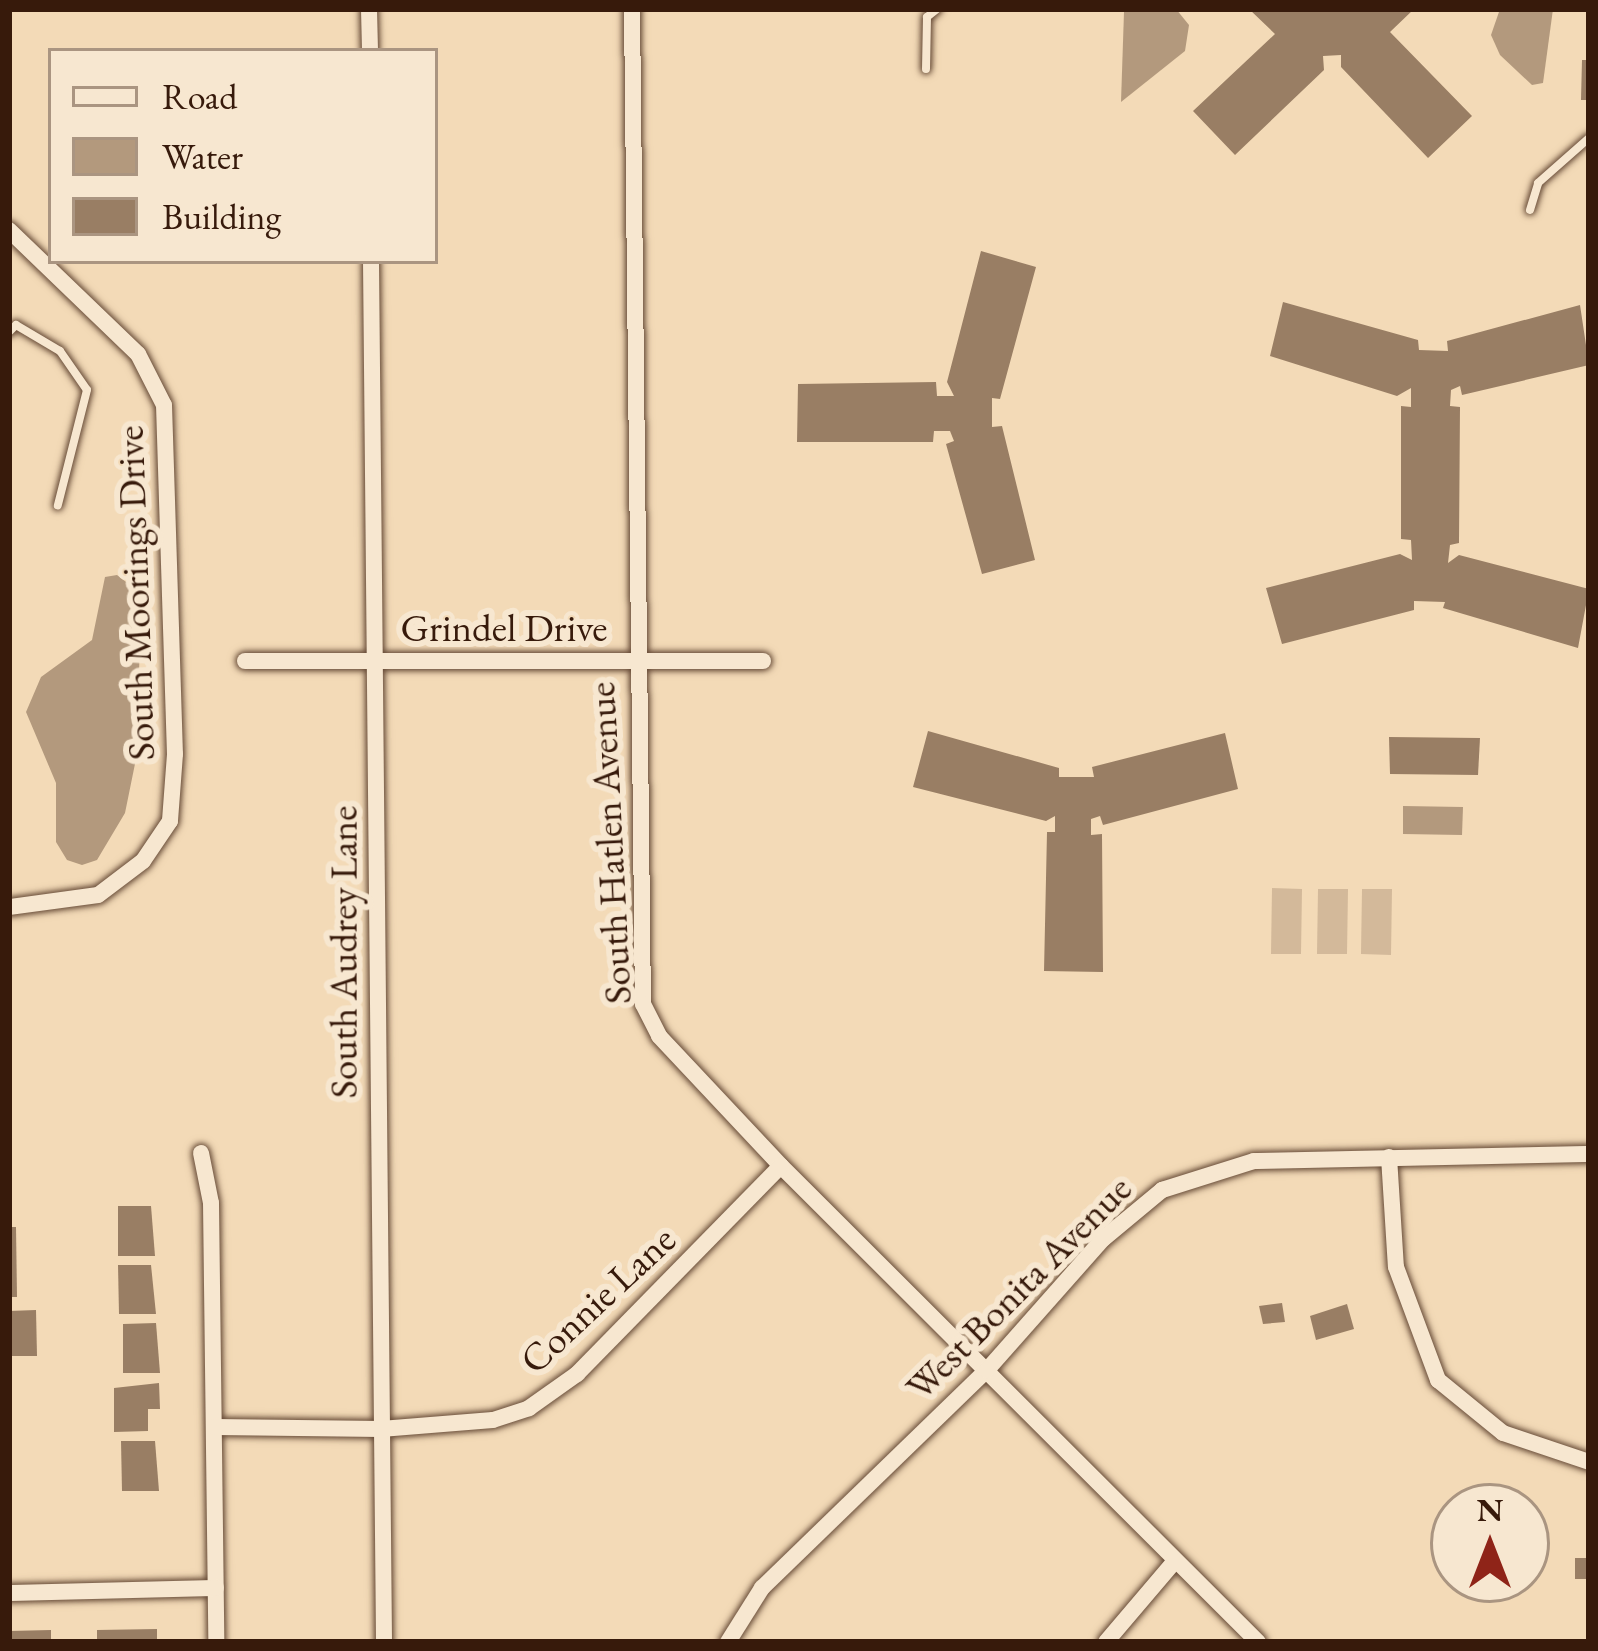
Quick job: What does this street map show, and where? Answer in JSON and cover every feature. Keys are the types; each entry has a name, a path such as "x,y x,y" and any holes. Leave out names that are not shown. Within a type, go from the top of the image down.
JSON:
{"street":[{"path":"369,9 370,48"},
{"name":"South Hatlen Avenue","path":"632,9 634,662 643,1004 659,1036 781,1166 1258,1642"},
{"name":"South Moorings Drive","path":"9,230 137,354 164,405 175,754 170,820 143,860 98,895 9,907"},
{"name":"South Audrey Lane","path":"371,264 384,1642"},
{"name":"Grindel Drive","path":"245,662 764,662"},
{"path":"201,1153 211,1203 216,1642"},
{"name":"West Bonita Avenue","path":"728,1642 762,1588 987,1370 1103,1239 1162,1190 1254,1161 1589,1154"},
{"path":"1389,1157 1396,1267 1438,1380 1503,1433 1589,1462"},
{"name":"Connie Lane","path":"215,1426 381,1429 493,1420 557,1391 781,1166"},
{"path":"1106,1642 1174,1562"},
{"path":"9,1593 216,1588"}],"lane":[{"path":"926,69 927,17 937,9"},
{"path":"1530,210 1538,183 1589,138"},
{"path":"9,332 16,326 59,351 87,390 58,505"}],"shaded area":[{"path":"1272,888 1302,889 1301,954 1271,954"},
{"path":"1318,889 1348,889 1347,954 1317,954"},
{"path":"1362,889 1392,889 1391,955 1361,954"}],"water":[{"path":"1176,9 1189,25 1185,51 1121,102 1124,12"},
{"path":"1500,9 1553,9 1543,83 1532,85 1500,55 1491,35"},
{"path":"117,575 130,585 140,635 137,754 125,813 97,860 82,865 67,860 56,842 56,783 26,712 41,677 92,640 105,577"},
{"path":"1403,806 1463,807 1462,835 1403,834"}],"building":[{"path":"1249,9 1414,9 1390,32 1472,116 1428,158 1341,67 1341,55 1323,56 1324,70 1235,155 1193,111 1275,34"},
{"path":"1582,60 1589,60 1589,100 1581,100"},
{"path":"981,251 1036,267 1000,399 992,398 992,427 1002,426 1035,560 982,574 946,444 954,441 950,431 934,431 933,442 797,442 798,384 936,382 937,396 954,396 947,382"},
{"path":"1283,302 1418,340 1419,350 1448,351 1447,341 1580,305 1589,365 1462,395 1460,386 1451,390 1450,406 1460,407 1459,543 1450,545 1448,563 1459,555 1589,589 1578,648 1443,608 1445,602 1414,601 1414,610 1282,644 1266,588 1400,554 1412,560 1411,540 1401,539 1401,406 1411,407 1411,388 1397,396 1270,356"},
{"path":"928,731 1059,768 1059,777 1094,777 1092,767 1225,733 1238,789 1103,825 1100,816 1091,819 1091,835 1102,834 1103,972 1044,971 1047,832 1055,832 1055,816 1046,821 913,787"},
{"path":"1389,737 1480,738 1478,775 1390,774"},
{"path":"118,1206 151,1206 155,1256 118,1256"},
{"path":"9,1227 16,1227 17,1297 9,1297"},
{"path":"118,1265 151,1265 156,1314 119,1314"},
{"path":"1282,1303 1285,1322 1263,1324 1259,1306"},
{"path":"1347,1304 1354,1329 1316,1340 1310,1316"},
{"path":"36,1310 37,1356 9,1356 9,1311"},
{"path":"156,1323 160,1373 123,1373 123,1324"},
{"path":"159,1383 160,1409 148,1409 148,1431 114,1432 114,1388"},
{"path":"121,1441 155,1441 159,1491 122,1491"},
{"path":"1575,1558 1589,1558 1589,1579 1575,1579"},
{"path":"157,1629 157,1642 97,1642 97,1630"},
{"path":"51,1630 51,1642 9,1642 9,1631"}]}
